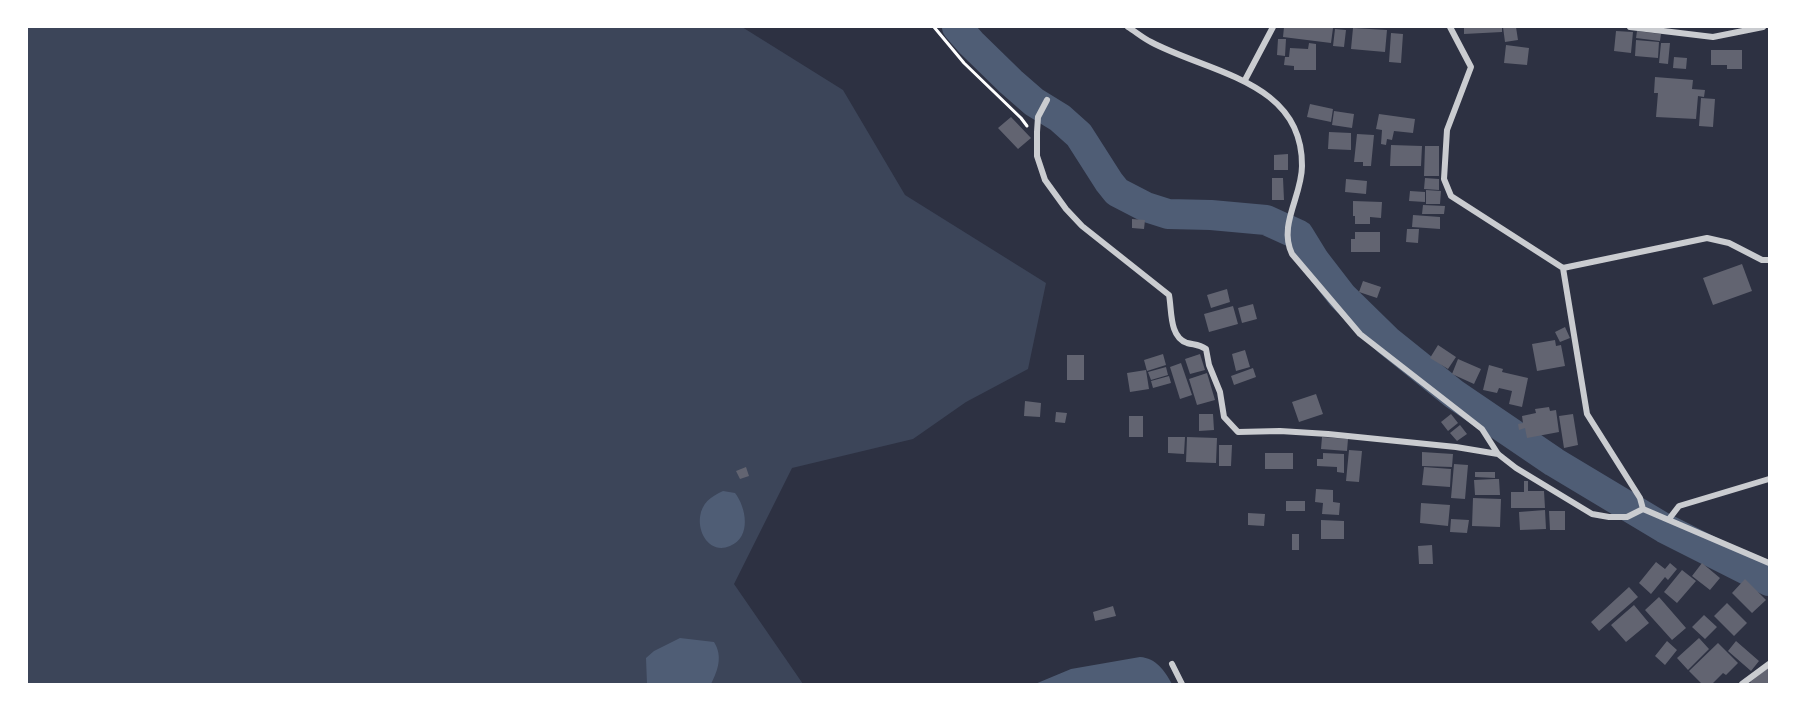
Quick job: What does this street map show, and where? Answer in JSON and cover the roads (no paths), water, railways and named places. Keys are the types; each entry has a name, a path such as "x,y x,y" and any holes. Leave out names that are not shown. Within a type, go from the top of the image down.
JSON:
{"street":[{"path":"1128,27 1150,42 1245,80 1286,112 1294,124 1302,157 1302,169 1287,233 1287,244 1293,254 1360,334 1482,429 1498,454 1516,468 1592,514 1626,517 1642,509 1769,563"},
{"path":"1245,80 1273,27"},
{"path":"1450,27 1471,67 1447,130 1444,179 1451,196 1563,268 1707,238 1729,243 1762,260 1769,260"},
{"path":"1630,27 1713,37 1763,27"},
{"path":"1047,100 1038,117 1037,138 1037,156 1045,180 1066,209 1082,226 1169,295 1173,329 1180,339 1187,343 1199,344 1206,349 1209,365 1220,392 1224,417 1239,432 1280,431 1328,434 1456,447 1498,454"},
{"path":"1563,268 1587,414 1640,498 1642,509"},
{"path":"1669,519 1679,506 1769,479"},
{"path":"1173,664 1182,684"},
{"path":"1742,684 1769,664"}],"waterway":[{"path":"957,27 1011,82 1079,135 1117,192 1146,207 1168,214 1266,220 1299,235 1315,261 1342,296 1388,341 1454,394 1554,462 1664,528 1769,581"}]}
